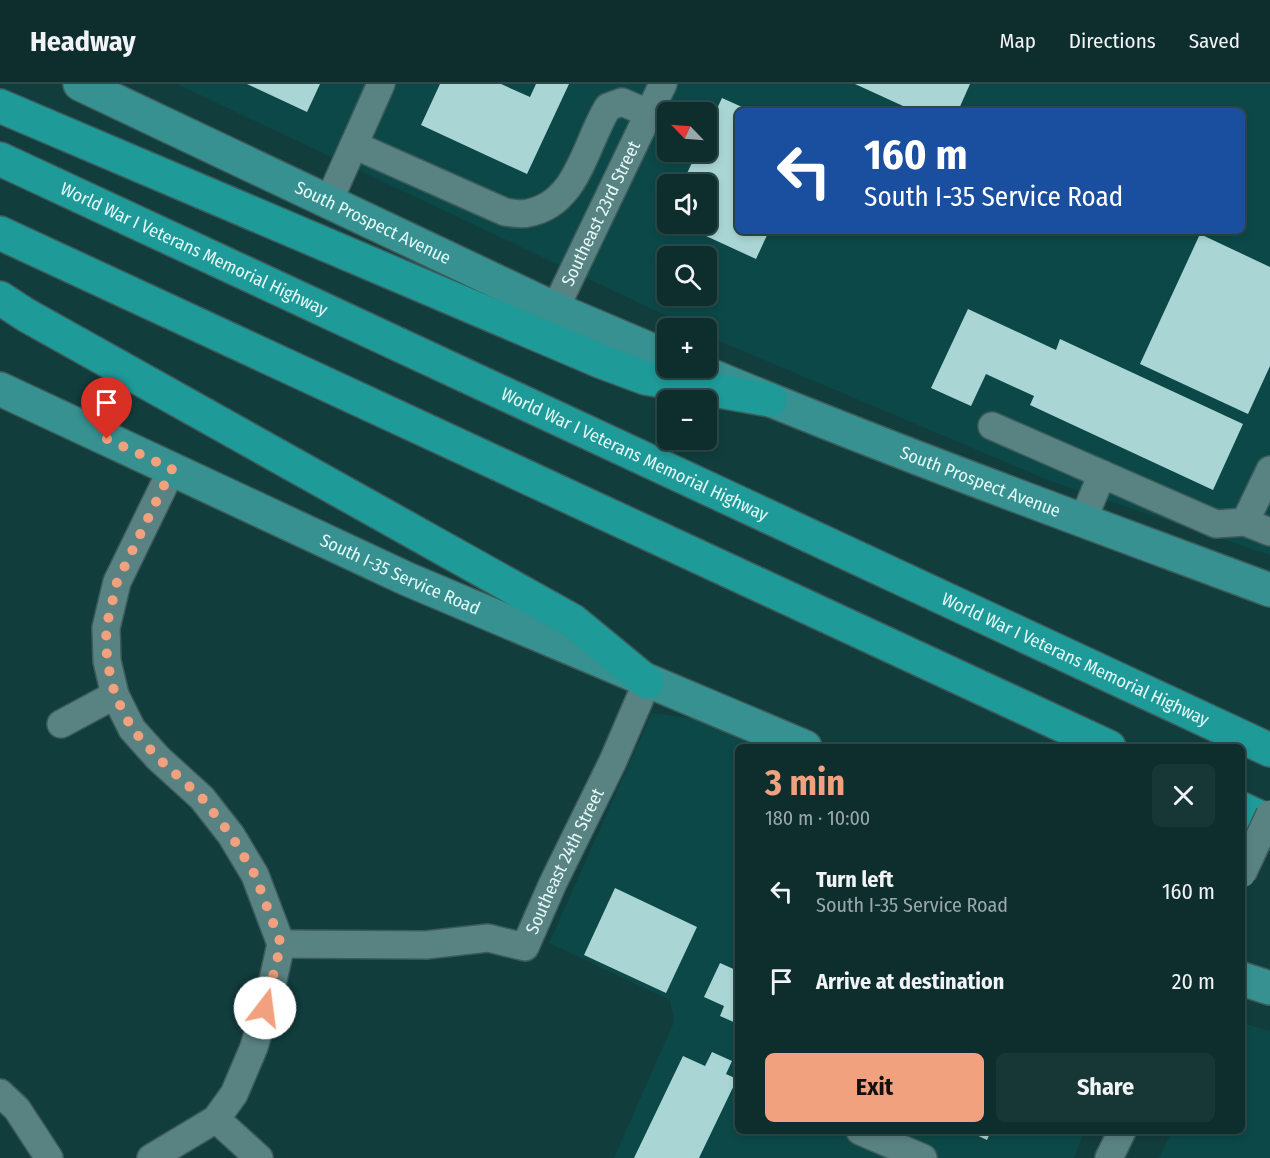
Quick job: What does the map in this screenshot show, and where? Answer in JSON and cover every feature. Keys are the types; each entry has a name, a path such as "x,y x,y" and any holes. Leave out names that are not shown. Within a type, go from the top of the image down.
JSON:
{"highway":[{"path":"0,106 602,362 645,378 770,400"},
{"name":"World War I Veterans Memorial Highway","path":"0,159 1270,750"},
{"path":"0,233 1103,744"},
{"path":"0,298 37,321 573,621 647,682"},
{"path":"1245,810 1270,822"}],"main road":[{"name":"South Prospect Avenue","path":"80,84 555,309 657,352"},
{"name":"South Prospect Avenue","path":"717,378 945,469 1270,590"},
{"name":"South I-35 Service Road","path":"0,389 407,579 798,744"},
{"path":"1245,980 1270,988"}],"street":[{"path":"328,203 381,84"},
{"name":"Southeast 23rd Street","path":"555,309 663,84"},
{"path":"354,145 505,212 526,214 548,207 566,190 584,160 608,107 621,102 650,114"},
{"path":"992,426 1216,524 1258,527 1270,470"},
{"path":"151,1158 216,1119 234,1094 254,1047 281,944 255,875 231,835 202,798 158,758 132,729 115,695 107,661 106,628 117,582 172,469"},
{"path":"1083,520 1102,474"},
{"name":"Southeast 24th Street","path":"281,944 426,945 488,938 525,946 553,882 613,761 647,682"},
{"path":"61,724 115,695"},
{"path":"1245,868 1270,814"},
{"path":"0,1093 17,1109 50,1158"},
{"path":"216,1119 259,1158"},
{"path":"867,1134 923,1158"},
{"path":"1109,1158 1121,1134"}],"shaded area":[{"path":"177,84 1270,84 1270,555 1053,482 717,340 717,318 671,318"},
{"path":"652,713 702,720 748,744 735,744 735,1134 1083,1134 1074,1158 614,1158 674,1022 670,1000 549,943"},
{"path":"1245,1024 1270,1031 1270,1158 1159,1158 1171,1134 1245,1134"}],"building":[{"path":"247,84 320,84 307,112"},
{"path":"440,84 501,84 530,97 536,84 569,84 527,174 421,125"},
{"path":"855,84 970,84 959,108 907,108"},
{"path":"722,98 744,108 735,108 735,234 768,234 756,259 702,234 717,234 717,174 687,174 692,162 717,162 717,109"},
{"path":"1200,234 1270,267 1270,366 1248,414 1140,364"},
{"path":"968,309 1056,350 1060,339 1243,424 1213,490 1030,405 1034,396 986,374 971,406 931,388"},
{"path":"615,888 697,927 666,993 584,955"},
{"path":"720,963 735,970 735,1023 720,1016 724,1006 704,997"},
{"path":"712,1052 732,1061 726,1074 735,1078 735,1083 699,1158 634,1158 683,1056 705,1066"},
{"path":"974,1134 990,1134 987,1140"}],"route":[{"path":"107,439 172,469 117,582 106,628 107,661 115,695 132,729 158,758 202,798 231,835 255,875 281,944 265,1008"}]}
